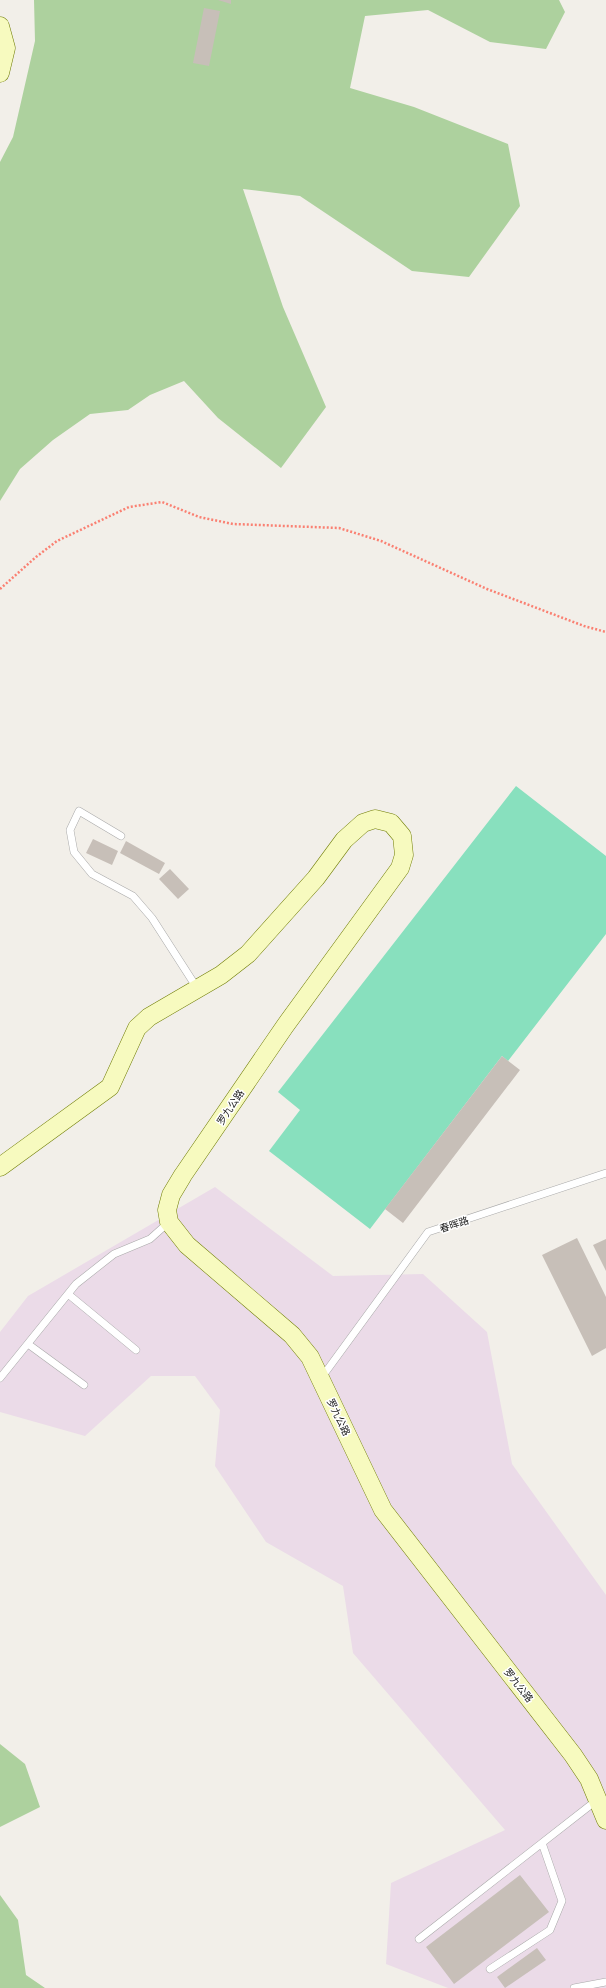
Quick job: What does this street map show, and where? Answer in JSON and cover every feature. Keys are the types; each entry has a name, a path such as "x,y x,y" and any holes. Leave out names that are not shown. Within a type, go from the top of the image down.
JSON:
{"street":[{"path":"0,26 6,48 0,73"},
{"name":"罗九公路","path":"0,1167 110,1087 137,1028 149,1018 221,975 248,954 316,878 344,840 363,823 375,819 391,822 402,836 404,855 400,868 285,1026 183,1175 171,1195 167,1210 169,1222 187,1245 292,1335 310,1357 383,1510 573,1755 589,1779 606,1820"}],"lane":[{"path":"121,836 79,810 70,830 74,852 92,874 133,896 152,918 198,989"},
{"name":"春晖路","path":"320,1378 428,1232 606,1173"},
{"path":"0,1378 76,1284 114,1254 150,1238 169,1222"},
{"path":"68,1294 136,1350"},
{"path":"28,1344 84,1385"},
{"path":"419,1939 598,1799"},
{"path":"490,1969 550,1930 562,1901 542,1843"},
{"path":"574,1988 606,1982"}],"path":[{"path":"0,589 58,541 129,507 162,502 199,517 233,524 339,528 381,541 487,590 584,626 606,632"}],"shaded area":[{"path":"215,1187 333,1276 423,1274 487,1332 512,1464 606,1595 606,1988 448,1988 386,1964 391,1883 505,1830 353,1653 343,1586 266,1542 215,1466 220,1410 195,1376 151,1376 85,1436 0,1412 0,1332 28,1296"}],"green space":[{"path":"34,0 559,0 565,12 546,49 490,42 428,10 365,16 350,88 414,107 508,144 520,206 469,277 412,271 300,196 243,189 283,307 326,407 281,468 218,418 184,381 150,395 128,410 90,414 53,440 20,469 0,501 0,162 13,137 35,41"},
{"path":"516,786 606,856 606,934 508,1061 502,1056 370,1229 269,1151 300,1110 278,1092"},
{"path":"0,1744 25,1764 40,1807 0,1827"},
{"path":"0,1895 18,1920 26,1975 45,1988 0,1988"}],"building":[{"path":"218,0 231,0 231,4"},
{"path":"204,8 220,11 209,66 193,63"},
{"path":"93,839 118,851 112,865 86,853"},
{"path":"126,841 165,863 159,874 120,853"},
{"path":"170,869 189,889 178,899 159,879"},
{"path":"502,1056 520,1070 403,1223 385,1209"},
{"path":"577,1238 606,1297 606,1348 592,1356 542,1255"},
{"path":"606,1239 606,1271 593,1245"},
{"path":"520,1875 549,1912 454,1984 426,1947"},
{"path":"537,1948 546,1960 505,1988 497,1977"}]}
